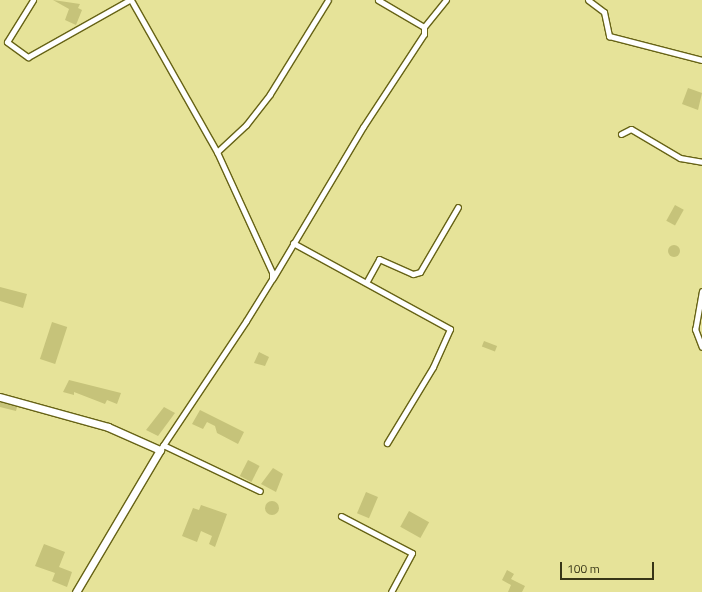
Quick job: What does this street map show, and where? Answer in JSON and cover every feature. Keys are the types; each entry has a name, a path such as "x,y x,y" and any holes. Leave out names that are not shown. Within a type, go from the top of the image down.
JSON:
{"main road":[{"path":"0,397 108,427 162,447 76,592"}],"street":[{"path":"33,0 7,42 28,57 130,0 216,152 268,258 272,279"},
{"path":"216,152 246,125 270,94 328,0"},
{"path":"378,0 424,27"},
{"path":"260,491 162,447 272,279 424,34 424,27 446,0"},
{"path":"588,0 604,12 609,36 702,60"},
{"path":"621,134 631,129 680,158 702,162"},
{"path":"367,281 378,260 413,274 420,272 458,207"},
{"path":"293,243 411,304 451,331 387,443"},
{"path":"702,291 695,330 702,347"},
{"path":"341,516 412,553 391,592"}],"building":[{"path":"53,0 80,4 78,8 82,10 76,25 65,20 69,9"},
{"path":"688,88 702,93 698,110 682,104"},
{"path":"675,205 684,210 675,226 666,221"},
{"path":"674,245 678,247 680,251 678,255 674,257 670,255 668,251 670,247"},
{"path":"0,287 27,294 23,308 0,301"},
{"path":"52,322 67,327 55,364 40,359"},
{"path":"484,341 497,346 495,352 482,347"},
{"path":"259,352 269,357 265,366 254,363"},
{"path":"69,380 121,393 117,404 107,400 105,404 74,392 74,395 63,392"},
{"path":"0,402 17,407 16,411 0,407"},
{"path":"164,407 175,413 158,436 146,430"},
{"path":"200,410 244,432 238,444 217,433 215,426 207,422 203,429 192,424"},
{"path":"248,460 260,466 251,482 240,476"},
{"path":"273,468 283,474 276,492 261,484"},
{"path":"366,492 378,497 369,518 357,513"},
{"path":"269,501 275,501 279,505 279,511 275,515 269,515 265,511 265,505"},
{"path":"201,505 227,514 215,547 209,544 212,536 201,531 197,542 182,536 193,508 199,510"},
{"path":"409,511 429,522 420,538 400,527"},
{"path":"44,544 65,552 59,567 72,572 67,587 52,581 55,573 35,566"},
{"path":"507,570 514,574 511,579 525,586 522,592 508,592 511,585 502,580"}]}
